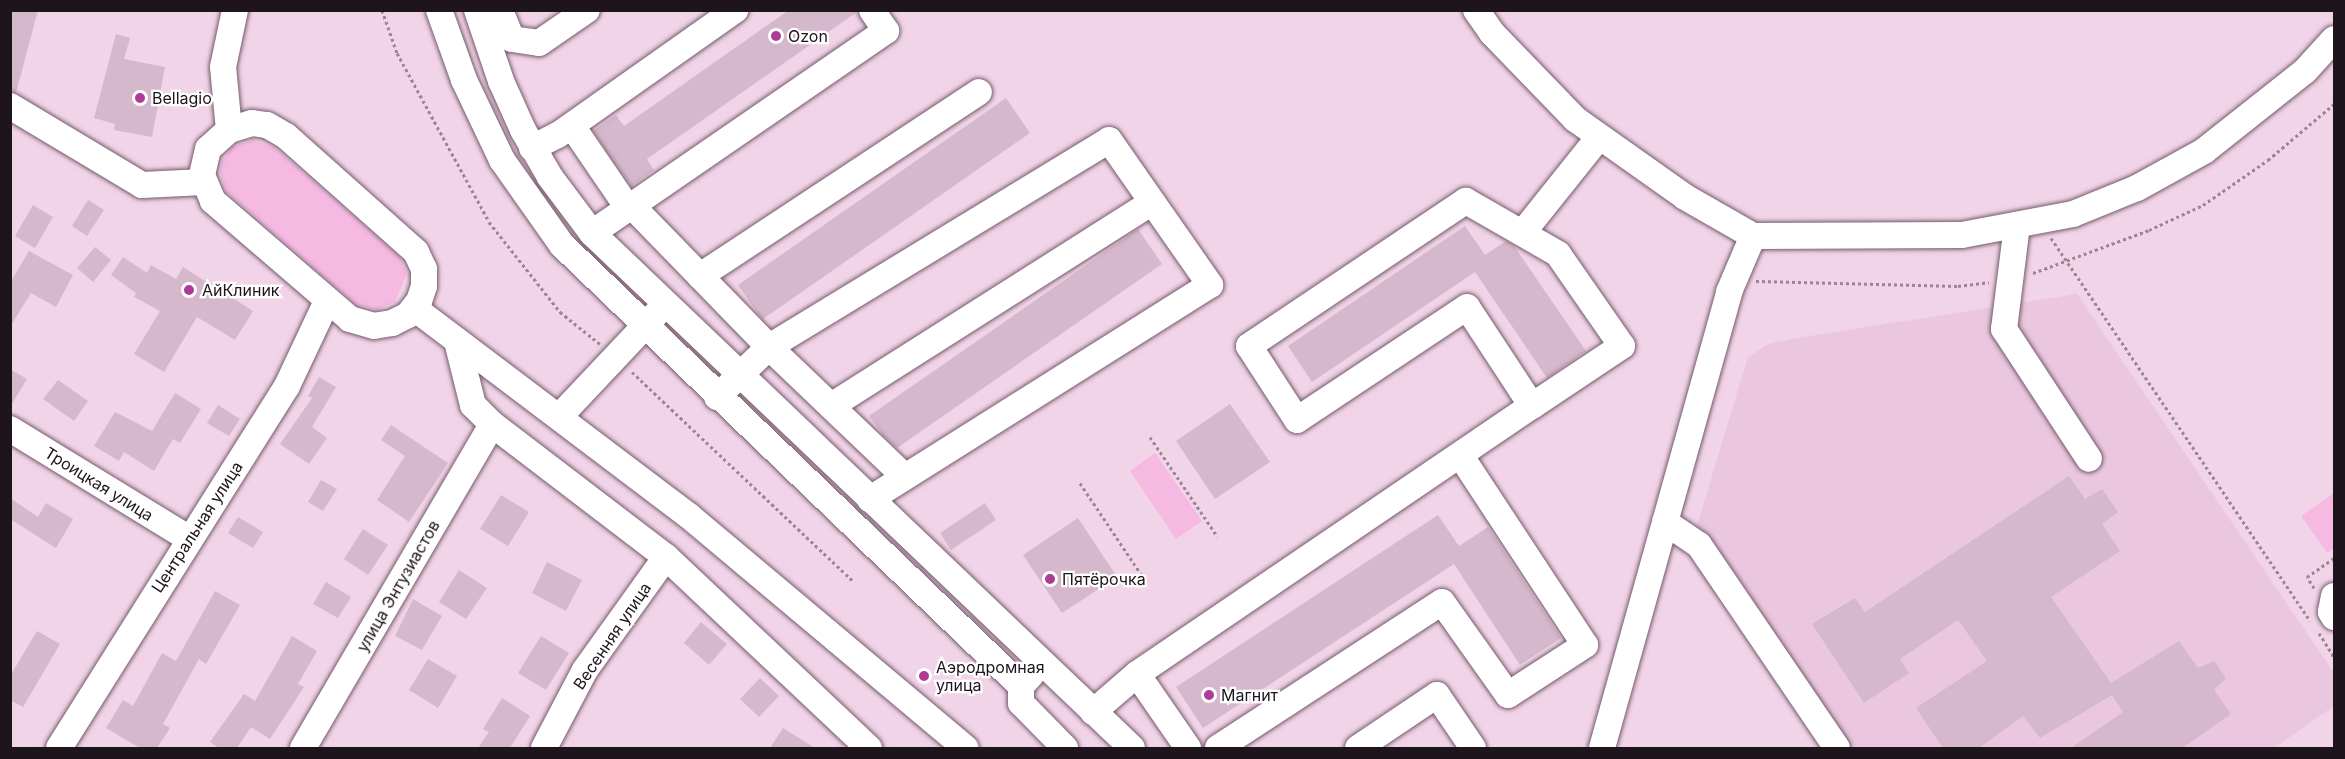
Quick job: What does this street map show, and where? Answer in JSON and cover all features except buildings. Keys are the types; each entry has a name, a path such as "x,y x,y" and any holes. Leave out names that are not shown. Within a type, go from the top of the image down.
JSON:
{"street":[{"path":"439,10 480,117 518,186 562,245 644,327 1021,686"},
{"path":"477,10 501,81 532,148 592,233 1132,748"},
{"path":"500,10 512,39 538,43 587,10"},
{"path":"532,148 572,126 735,10"},
{"path":"592,233 886,31 872,10"},
{"path":"1476,10 1492,33 1575,119 1685,197 1753,236 1892,238 1962,235 2073,213 2137,188 2204,151 2306,71 2334,39"},
{"path":"229,130 223,67 232,11"},
{"path":"700,276 979,92"},
{"path":"10,106 142,185 204,182"},
{"path":"252,123 276,129 401,236 416,252 424,269 424,286 414,308 400,320 374,326 350,319 222,210 204,182 203,166 208,149 229,130 252,123"},
{"path":"572,126 629,207 769,347 904,476"},
{"path":"1524,231 1599,137"},
{"path":"717,397 769,347 1109,140 1210,285 870,499"},
{"path":"1093,712 1137,674 1622,346 1558,254 1524,231 1466,201 1249,346 1297,420 1467,307 1532,406"},
{"path":"831,406 1152,202"},
{"path":"2028,223 2004,329 2089,459"},
{"path":"1602,748 1729,292 1753,236"},
{"name":"Центральная улица","path":"59,748 188,538 287,386 327,301"},
{"path":"559,417 665,304"},
{"path":"414,308 559,417 784,593 965,748"},
{"path":"457,341 473,405 492,424 666,557 869,748"},
{"name":"улица Энтузиастов","path":"303,748 492,424"},
{"name":"Троицкая улица","path":"10,429 188,538"},
{"path":"1218,748 1443,602 1508,695 1585,645 1461,455"},
{"path":"1665,522 1699,545 1837,748"},
{"name":"Весенняя улица","path":"544,748 585,670 666,557"},
{"path":"2334,596 2331,612 2334,617"},
{"path":"1042,663 1021,686 1021,703 1027,712 1065,748"},
{"path":"1137,674 1188,748"},
{"path":"1358,748 1437,695 1473,748"}],"path":[{"path":"382,10 397,53 489,222 560,312 615,357 853,581"},
{"path":"2028,223 2334,657"},
{"path":"1150,437 1217,536"},
{"path":"1080,483 1147,583"}],"shaded area":[{"path":"253,140 275,148 399,256 407,273 395,302 376,310 355,304 226,191 220,172 222,161 232,147"},
{"path":"2077,294 2334,673 2334,706 2274,748 1849,748 1695,532 1748,357 1768,344 1797,338"},
{"path":"1155,453 1202,521 1176,539 1130,471"},
{"path":"2334,493 2334,548 2327,553 2301,516"}],"place":[{"name":"Ozon","path":"776,36"},
{"name":"Bellagio","path":"140,98"},
{"name":"АйКлиник","path":"189,290"},
{"name":"Пятёрочка","path":"1050,579"},
{"name":"Аэродромная улица","path":"924,676"},
{"name":"Магнит","path":"1209,695"}]}
